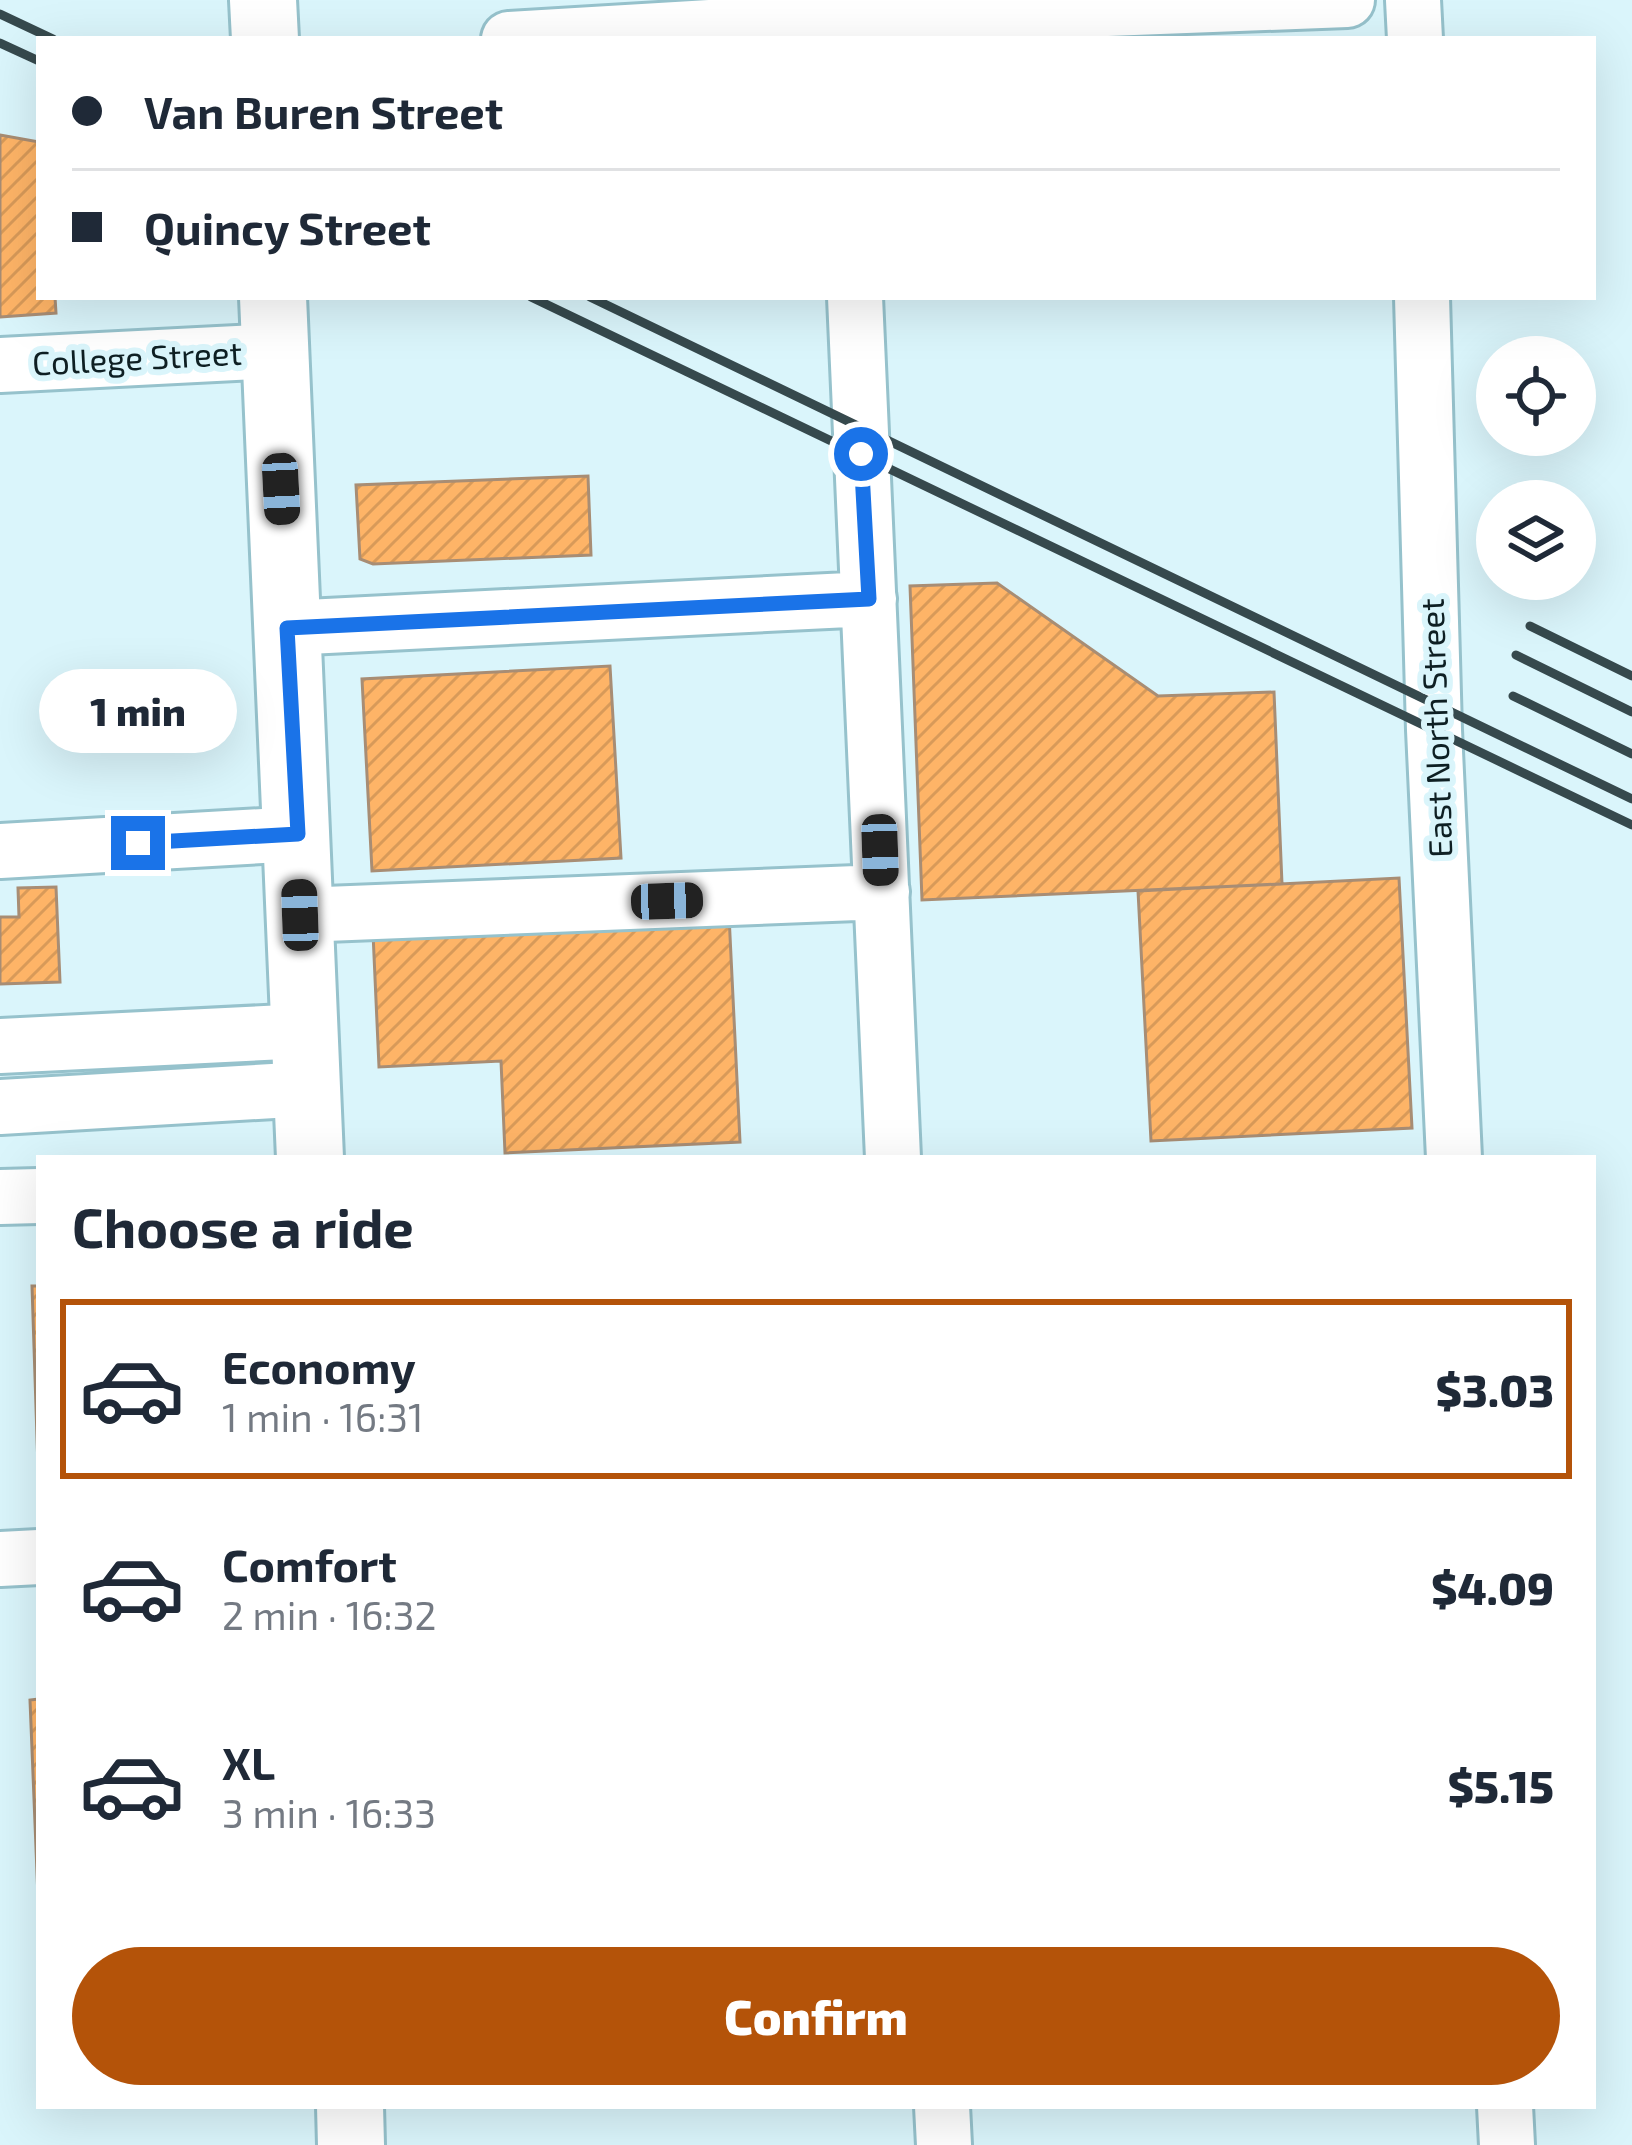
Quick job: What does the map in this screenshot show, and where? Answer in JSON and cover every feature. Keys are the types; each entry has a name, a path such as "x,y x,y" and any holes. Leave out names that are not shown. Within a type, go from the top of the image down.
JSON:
{"main road":[{"path":"263,0 265,36"},
{"path":"274,324 310,1155"},
{"path":"350,2109 351,2145"}],"street":[{"path":"562,36 1347,0"},
{"path":"1413,0 1414,36"},
{"path":"855,300 893,1155"},
{"name":"East North Street","path":"1422,300 1454,1155"},
{"name":"College Street","path":"0,364 274,324"},
{"path":"287,628 869,599"},
{"path":"0,851 298,834"},
{"path":"300,915 882,892"},
{"path":"0,1046 306,1060"},
{"path":"0,1107 306,1060"},
{"path":"0,1197 36,1196"},
{"path":"0,1559 36,1557"},
{"path":"942,2109 944,2145"},
{"path":"1505,2109 1507,2145"}],"building":[{"path":"0,135 36,141 36,300 55,300 56,313 0,317"},
{"path":"588,476 591,555 373,564 360,559 356,485"},
{"path":"997,583 1158,696 1274,692 1282,884 922,900 910,586"},
{"path":"610,666 621,858 372,871 362,679"},
{"path":"1399,878 1412,1128 1151,1141 1138,891"},
{"path":"56,887 60,982 0,984 0,917 19,917 18,888"},
{"path":"729,915 740,1142 505,1153 501,1061 379,1067 373,933"},
{"path":"32,1286 36,1286 36,1407"},
{"path":"36,1699 36,1848 30,1700"}],"railway":[{"path":"0,14 47,36"},
{"path":"0,43 36,60"},
{"path":"537,300 1632,825"},
{"path":"596,300 1632,799"},
{"path":"1530,626 1632,676"},
{"path":"1516,655 1632,712"},
{"path":"1513,696 1632,754"}],"route":[{"path":"138,843 298,834 287,628 869,599 861,454"}]}
